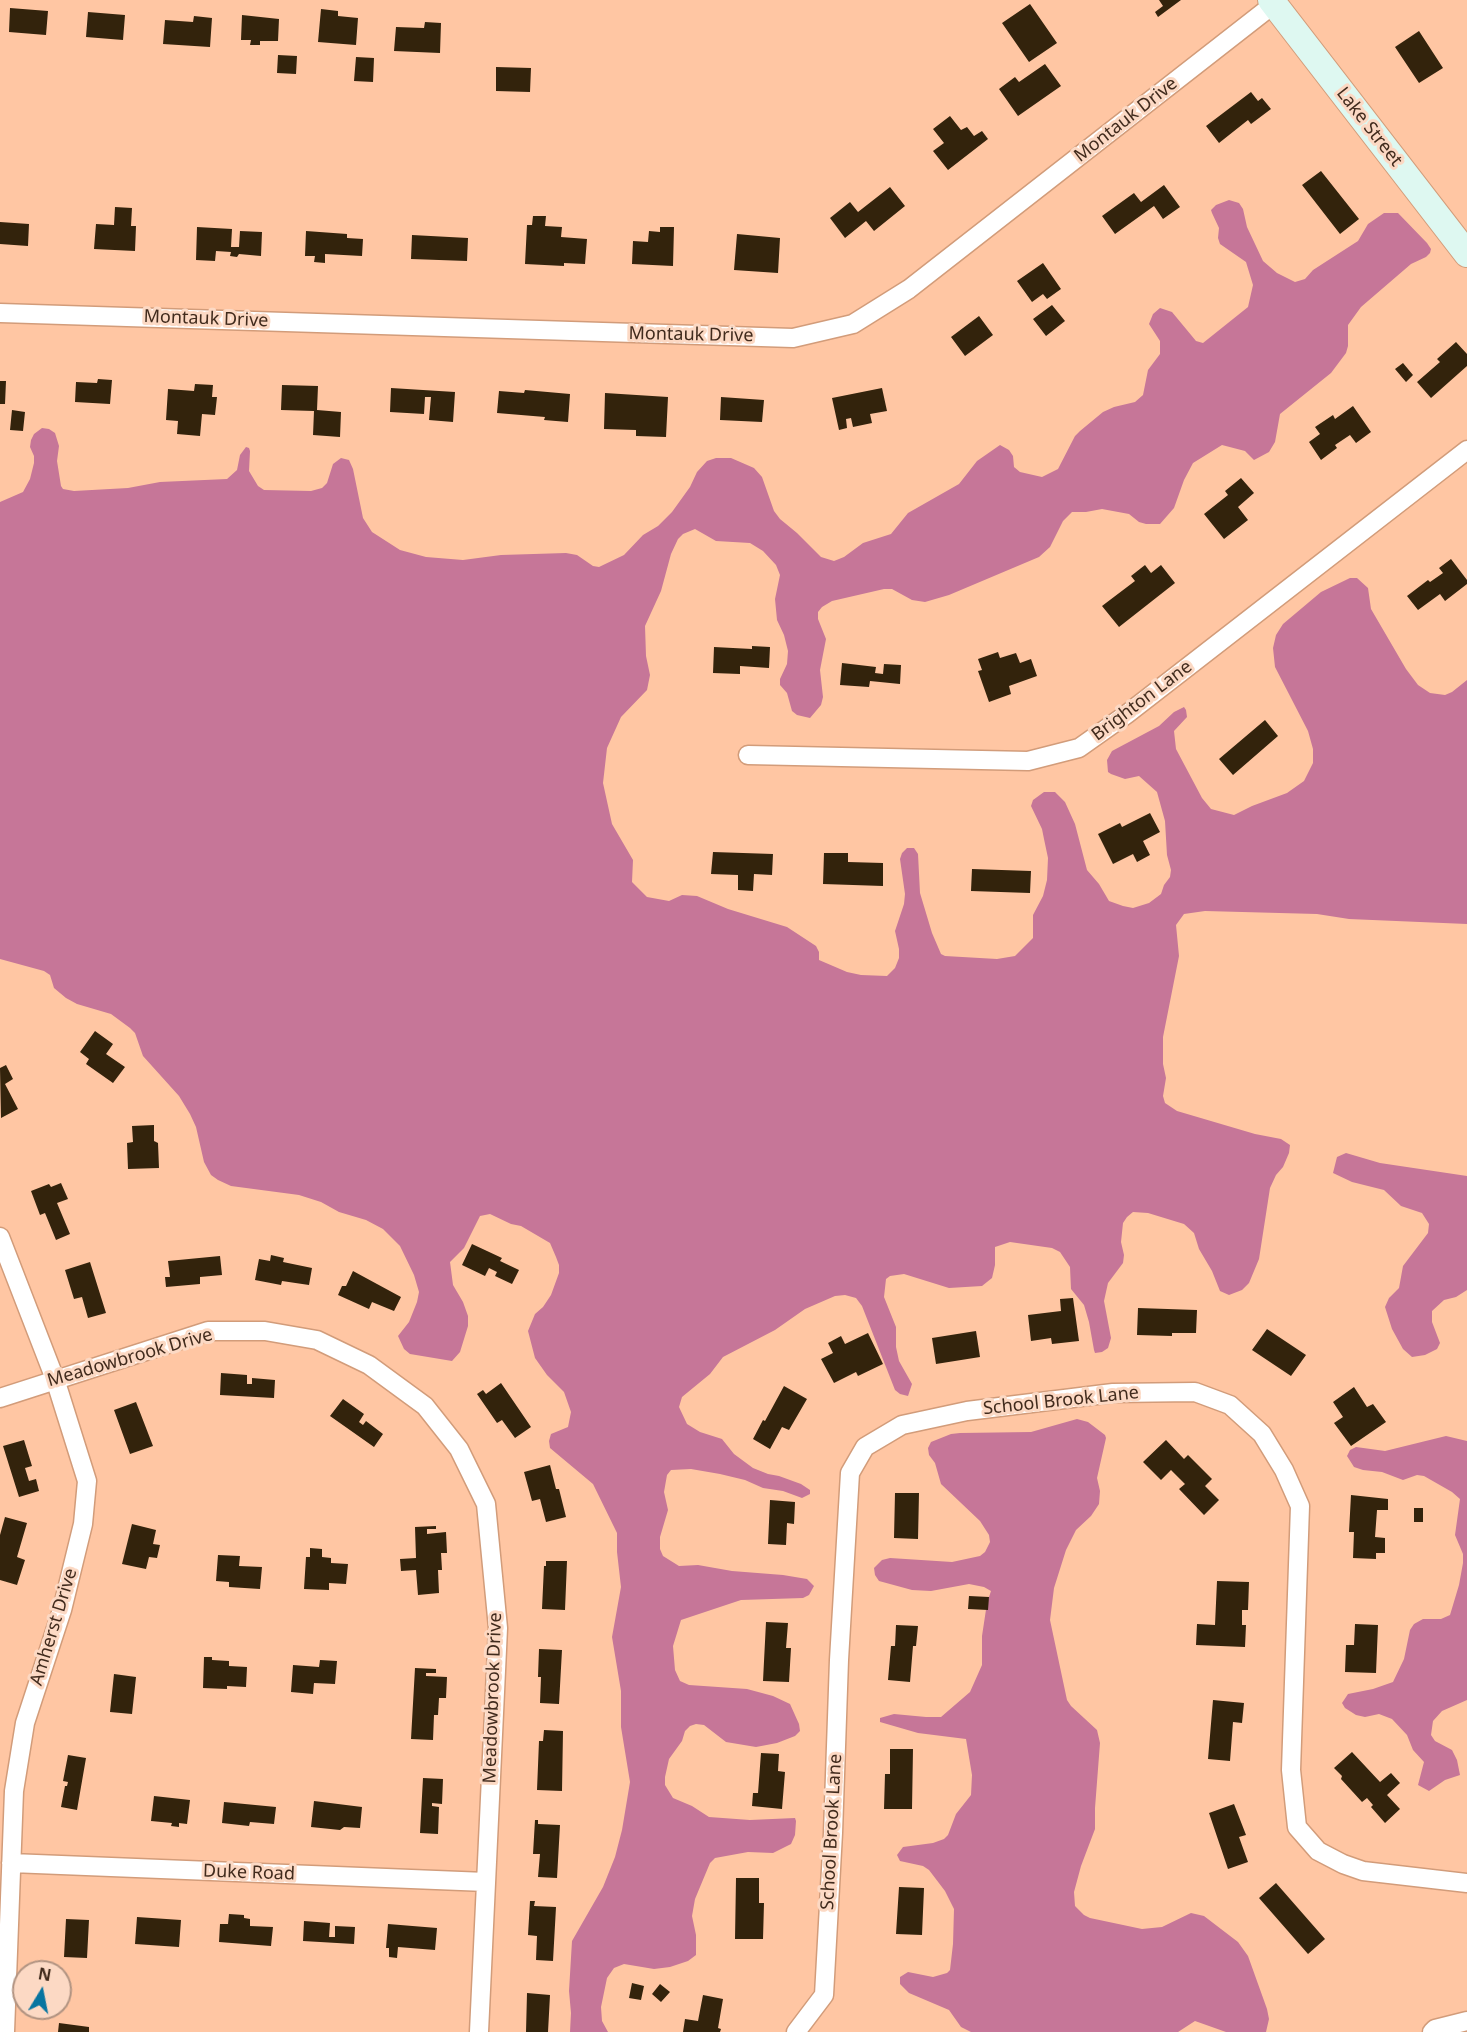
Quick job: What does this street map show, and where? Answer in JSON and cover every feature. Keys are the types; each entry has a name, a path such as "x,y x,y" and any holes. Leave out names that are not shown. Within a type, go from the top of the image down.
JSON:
{"street":[{"name":"Lake Street","path":"1272,2 1467,254"},
{"name":"Montauk Drive","path":"0,314 792,338 853,324 909,289 1272,2"},
{"name":"Brighton Lane","path":"748,755 1028,761 1079,748 1127,714 1467,450"},
{"name":"Amherst Drive","path":"0,1237 55,1379 87,1481 84,1524 62,1610 25,1723 14,1791 5,2032"},
{"name":"Meadowbrook Drive","path":"0,1398 208,1331 265,1331 317,1340 369,1365 425,1406 459,1449 486,1504 498,1628 479,2032"},
{"name":"School Brook Lane","path":"796,2032 824,1995 849,1473 865,1447 902,1425 967,1411 1113,1393 1194,1392 1230,1405 1262,1434 1284,1470 1300,1506 1291,1770 1297,1827 1318,1851 1353,1867 1467,1883"},
{"name":"Duke Road","path":"11,1863 486,1882"},
{"path":"1432,2032 1435,2029 1467,2021"}],"shaded area":[{"path":"1229,200 1239,203 1243,209 1247,227 1263,261 1277,273 1295,282 1305,279 1313,270 1358,241 1368,224 1384,213 1398,213 1427,243 1431,249 1430,253 1411,264 1361,307 1348,325 1346,353 1331,373 1280,414 1275,442 1269,452 1254,460 1245,451 1222,445 1193,463 1174,508 1160,524 1146,524 1139,522 1129,514 1102,509 1072,512 1063,521 1050,547 1039,557 949,595 925,602 912,600 892,589 884,589 832,601 822,607 818,612 818,619 826,639 820,670 823,697 821,705 810,718 797,715 792,711 787,693 780,685 780,679 787,664 788,651 777,620 775,599 780,575 776,565 763,551 750,543 716,541 695,529 683,534 671,554 661,591 645,626 646,656 650,675 647,690 621,717 607,748 603,783 612,824 633,860 632,882 647,897 669,901 682,895 697,896 728,909 787,927 816,946 819,960 847,972 861,975 887,976 895,968 899,958 899,949 895,931 905,894 900,859 907,848 914,848 918,854 920,893 941,954 997,959 1015,956 1033,938 1033,915 1043,896 1047,880 1048,858 1042,829 1031,806 1033,800 1044,792 1055,792 1065,802 1075,824 1087,870 1109,901 1133,908 1149,903 1161,894 1171,870 1167,855 1165,821 1157,792 1139,776 1125,779 1111,774 1108,772 1107,760 1112,751 1159,726 1174,712 1184,707 1186,710 1187,717 1174,731 1176,749 1202,798 1211,809 1234,815 1287,793 1304,781 1313,763 1313,749 1308,731 1275,667 1273,648 1276,635 1283,624 1321,592 1350,578 1357,578 1368,588 1371,609 1418,685 1430,693 1445,695 1467,680 1467,924 1349,919 1317,914 1205,911 1184,914 1176,925 1179,956 1163,1037 1165,1103 1177,1111 1255,1134 1281,1139 1290,1145 1283,1167 1270,1188 1259,1259 1249,1283 1242,1290 1229,1295 1220,1291 1199,1249 1194,1233 1184,1224 1148,1213 1133,1212 1123,1223 1121,1242 1123,1263 1108,1283 1104,1301 1111,1338 1108,1348 1102,1352 1095,1353 1084,1305 1071,1289 1070,1267 1060,1252 1052,1248 1010,1242 995,1247 992,1278 982,1286 949,1288 904,1274 890,1276 886,1279 884,1297 896,1327 899,1361 912,1384 908,1396 895,1390 862,1306 856,1298 845,1295 835,1296 805,1309 775,1330 723,1357 710,1374 682,1397 679,1407 687,1424 700,1432 722,1439 734,1454 753,1468 801,1484 810,1490 810,1494 802,1498 720,1474 691,1469 671,1470 667,1475 664,1492 668,1510 660,1537 660,1549 663,1556 679,1566 698,1565 732,1571 783,1575 807,1579 814,1586 809,1595 803,1598 741,1600 681,1620 673,1646 675,1670 680,1681 689,1685 747,1689 773,1696 790,1704 800,1731 795,1736 777,1743 756,1747 726,1742 704,1725 690,1726 669,1759 665,1785 673,1798 709,1817 750,1820 795,1818 795,1835 791,1844 773,1853 748,1852 715,1858 710,1863 695,1899 692,1916 696,1935 696,1955 688,1961 670,1967 654,1969 624,1964 614,1968 607,1978 601,2007 602,2021 608,2032 570,2032 569,1991 572,1941 603,1887 615,1857 630,1782 621,1727 621,1691 612,1637 621,1587 617,1533 593,1484 550,1448 551,1434 568,1427 571,1412 564,1392 547,1375 535,1358 528,1331 535,1314 551,1295 559,1273 559,1265 550,1243 521,1226 490,1214 480,1216 464,1248 450,1262 453,1285 468,1316 468,1326 460,1352 452,1361 410,1354 404,1349 398,1336 409,1322 419,1292 414,1275 400,1246 383,1229 366,1220 339,1212 321,1202 299,1195 231,1186 218,1180 211,1175 204,1162 196,1127 190,1114 179,1096 143,1056 135,1033 111,1014 77,1004 66,998 54,988 50,975 44,971 0,959 0,502 23,492 30,479 34,463 30,447 31,440 34,434 42,428 55,433 59,446 57,461 61,486 63,489 74,491 128,488 160,482 227,479 237,470 240,455 246,447 250,451 249,471 258,486 264,490 311,491 322,488 327,483 333,464 341,458 349,460 363,518 372,532 400,550 426,557 463,560 501,555 566,553 577,555 593,566 599,567 624,555 643,535 658,526 672,512 690,487 697,472 707,461 716,458 731,458 754,468 762,477 774,511 780,519 821,557 834,561 844,557 863,543 891,534 908,513 959,484 977,461 1000,445 1009,450 1013,456 1014,467 1020,472 1042,477 1058,469 1075,436 1080,431 1103,412 1135,402 1143,395 1148,370 1160,354 1160,341 1149,324 1153,314 1160,308 1172,312 1196,341 1203,343 1248,307 1253,285 1246,262 1220,244 1219,228 1211,210 1216,205"},
{"path":"1346,1153 1380,1163 1467,1176 1467,1290 1456,1297 1444,1300 1432,1311 1432,1322 1440,1343 1437,1349 1425,1355 1412,1357 1403,1349 1392,1329 1385,1307 1389,1298 1399,1288 1403,1266 1428,1233 1429,1224 1422,1213 1401,1206 1384,1190 1352,1182 1333,1173 1337,1157"},
{"path":"1077,1419 1088,1422 1106,1438 1097,1478 1100,1491 1099,1504 1091,1516 1076,1530 1066,1550 1054,1588 1050,1620 1067,1700 1097,1730 1100,1743 1095,1829 1074,1892 1075,1906 1090,1918 1142,1929 1162,1927 1191,1913 1204,1916 1238,1942 1248,1956 1267,2009 1269,2019 1266,2032 1226,2032 1195,2021 1178,2032 971,2032 961,2027 949,2010 909,1993 900,1984 900,1977 908,1972 933,1977 950,1970 954,1909 945,1891 929,1870 923,1866 900,1861 897,1855 903,1847 933,1843 948,1835 956,1814 971,1795 972,1775 966,1739 918,1733 880,1722 880,1718 894,1714 941,1717 970,1692 982,1665 982,1636 991,1591 969,1584 931,1591 912,1590 879,1581 874,1568 882,1560 890,1558 952,1562 980,1556 990,1542 989,1535 980,1521 941,1484 935,1463 929,1455 928,1448 931,1442 960,1433 1031,1432"},
{"path":"1446,1436 1467,1441 1467,1700 1442,1711 1433,1721 1431,1735 1435,1741 1452,1750 1460,1775 1445,1780 1429,1791 1418,1785 1424,1762 1413,1750 1407,1735 1392,1719 1379,1714 1365,1717 1356,1715 1345,1708 1342,1703 1348,1694 1393,1682 1404,1659 1410,1630 1414,1624 1423,1619 1441,1619 1450,1615 1463,1563 1463,1554 1455,1535 1460,1499 1424,1476 1417,1475 1403,1480 1382,1472 1363,1470 1354,1467 1347,1456 1350,1450 1356,1447 1385,1451"}],"building":[{"path":"1159,0 1181,0 1158,17 1155,12 1163,6"},
{"path":"1030,4 1057,43 1029,62 1002,23"},
{"path":"10,8 48,11 46,35 9,32"},
{"path":"321,9 338,11 338,16 358,18 356,45 318,42"},
{"path":"88,12 125,15 123,40 86,37"},
{"path":"242,15 279,19 278,41 260,41 260,45 250,45 251,40 241,40"},
{"path":"194,16 212,18 210,47 163,44 165,20 193,22"},
{"path":"425,22 441,23 440,53 394,51 396,27 424,28"},
{"path":"1419,31 1443,68 1419,83 1395,47"},
{"path":"278,55 297,56 296,74 277,73"},
{"path":"356,57 374,58 373,82 354,81"},
{"path":"1045,64 1061,86 1018,116 999,89 1015,77 1019,82"},
{"path":"496,67 531,68 530,92 496,91"},
{"path":"1251,92 1258,101 1262,98 1271,109 1251,124 1248,120 1219,143 1206,126"},
{"path":"950,116 961,130 967,127 974,136 982,131 988,139 948,170 933,151 944,143 933,129"},
{"path":"1321,171 1359,219 1340,234 1302,185"},
{"path":"1164,185 1180,207 1163,219 1154,206 1115,234 1102,216 1134,193 1141,202"},
{"path":"890,187 905,206 874,231 866,221 845,238 830,218 850,202 858,212"},
{"path":"115,207 132,208 131,226 136,226 135,251 94,249 96,224 114,225"},
{"path":"533,216 546,216 545,226 562,227 561,237 587,239 585,264 564,263 564,266 525,264 527,225 532,225"},
{"path":"0,222 29,224 28,246 0,244"},
{"path":"197,227 232,229 231,247 239,247 240,231 262,232 261,256 239,254 237,257 230,256 231,252 216,251 215,261 196,260"},
{"path":"660,227 674,227 673,266 632,264 633,241 648,242 649,231 660,232"},
{"path":"306,231 347,234 347,238 363,239 362,256 325,254 325,263 314,262 315,256 305,256"},
{"path":"737,234 780,238 778,273 734,270"},
{"path":"412,235 468,238 467,261 411,259"},
{"path":"1043,263 1061,289 1047,299 1043,294 1032,302 1017,281"},
{"path":"1052,305 1065,321 1046,336 1033,319"},
{"path":"979,316 993,335 965,356 951,337"},
{"path":"1456,342 1467,354 1467,366 1431,398 1417,382 1440,362 1437,359"},
{"path":"1403,363 1413,375 1406,382 1395,369"},
{"path":"98,379 112,380 110,404 75,402 76,382 97,383"},
{"path":"0,381 6,381 5,404 0,404"},
{"path":"195,384 213,385 212,397 217,397 215,415 202,414 200,436 177,434 178,421 166,420 168,389 194,391"},
{"path":"282,385 318,386 317,410 341,412 340,437 313,435 314,411 281,410"},
{"path":"391,388 455,392 453,422 429,420 431,397 425,397 424,414 390,412"},
{"path":"882,388 887,411 870,414 872,423 853,427 851,418 846,419 847,428 839,430 832,398"},
{"path":"525,390 570,394 568,422 544,420 545,417 497,413 499,391 524,393"},
{"path":"605,393 668,397 666,437 636,436 636,430 604,429"},
{"path":"721,397 764,400 762,422 720,420"},
{"path":"1353,406 1371,432 1356,443 1350,435 1335,445 1337,448 1321,460 1309,442 1320,434 1315,427 1333,415 1335,419"},
{"path":"12,410 25,412 23,431 10,430"},
{"path":"1241,478 1254,493 1238,507 1248,520 1224,539 1204,514 1228,495 1225,491"},
{"path":"1451,559 1467,580 1467,584 1445,601 1440,594 1418,610 1407,596 1428,580 1430,582 1443,573 1439,568"},
{"path":"1145,565 1151,573 1161,565 1175,583 1119,627 1102,606 1135,581 1131,576"},
{"path":"752,646 770,647 769,668 740,666 740,674 713,673 714,647 752,649"},
{"path":"998,652 1000,658 1016,653 1020,663 1031,659 1037,676 1009,686 1011,694 989,702 978,671 982,670 978,659"},
{"path":"842,663 876,667 875,673 883,674 884,664 901,665 900,684 870,681 869,687 840,685"},
{"path":"1265,720 1278,736 1233,775 1219,759"},
{"path":"1150,813 1160,832 1143,841 1150,855 1137,862 1133,854 1113,864 1098,834 1120,823 1122,827"},
{"path":"713,852 773,854 772,875 754,874 753,891 738,890 738,875 711,874"},
{"path":"824,853 848,853 848,862 883,863 883,886 823,884"},
{"path":"972,869 1031,871 1030,893 971,891"},
{"path":"95,1031 113,1044 106,1054 125,1067 113,1083 86,1064 89,1059 80,1052"},
{"path":"6,1065 13,1079 5,1084 18,1109 1,1118 0,1068"},
{"path":"154,1125 154,1141 158,1143 159,1168 128,1169 127,1143 133,1142 132,1126"},
{"path":"61,1183 68,1199 57,1203 70,1234 56,1240 45,1213 40,1215 31,1191 49,1184 51,1187"},
{"path":"472,1244 502,1258 500,1261 519,1270 512,1284 495,1276 497,1272 489,1268 485,1276 462,1265"},
{"path":"271,1255 284,1258 283,1262 312,1268 309,1285 282,1281 281,1285 255,1280 259,1259 270,1261"},
{"path":"220,1256 222,1275 200,1277 200,1284 166,1287 165,1277 170,1277 168,1261"},
{"path":"90,1262 106,1313 88,1318 82,1297 74,1299 65,1270"},
{"path":"353,1271 401,1297 394,1311 372,1302 369,1309 338,1295 342,1286 346,1286"},
{"path":"1073,1298 1079,1341 1052,1344 1051,1338 1031,1341 1028,1315 1061,1311 1060,1299"},
{"path":"1138,1308 1197,1310 1196,1333 1172,1333 1172,1336 1137,1335"},
{"path":"1267,1329 1306,1355 1291,1376 1252,1350"},
{"path":"976,1331 980,1357 936,1364 932,1338"},
{"path":"868,1333 883,1364 858,1376 856,1372 834,1383 821,1359 833,1353 828,1343 841,1336 845,1344"},
{"path":"221,1373 247,1375 247,1384 252,1384 252,1378 275,1380 274,1398 220,1395"},
{"path":"501,1383 531,1427 515,1438 502,1420 497,1423 477,1394 483,1390 486,1394"},
{"path":"784,1386 807,1399 789,1430 782,1427 770,1449 753,1439"},
{"path":"1354,1387 1367,1407 1373,1404 1386,1422 1351,1446 1334,1423 1343,1417 1333,1402"},
{"path":"343,1399 364,1414 359,1422 363,1425 366,1421 383,1434 374,1447 330,1416"},
{"path":"136,1402 153,1446 130,1454 114,1410"},
{"path":"24,1440 32,1466 25,1468 29,1481 36,1479 39,1491 19,1497 3,1446"},
{"path":"1166,1440 1184,1459 1188,1455 1212,1479 1205,1486 1219,1500 1204,1515 1179,1489 1185,1484 1171,1470 1161,1480 1143,1462"},
{"path":"550,1465 566,1517 546,1522 540,1499 532,1501 524,1472"},
{"path":"895,1493 919,1493 918,1539 894,1538"},
{"path":"1351,1495 1388,1499 1388,1510 1377,1510 1375,1537 1385,1538 1385,1553 1376,1553 1376,1559 1353,1558 1354,1532 1349,1532"},
{"path":"770,1500 795,1502 794,1524 787,1523 786,1545 768,1544"},
{"path":"1414,1508 1423,1508 1423,1522 1414,1522"},
{"path":"5,1517 27,1523 17,1557 25,1560 17,1585 0,1580 0,1535"},
{"path":"132,1524 156,1530 153,1544 160,1545 157,1558 149,1557 146,1569 122,1564"},
{"path":"436,1526 436,1529 427,1529 427,1534 446,1532 447,1553 441,1553 442,1570 438,1570 439,1593 418,1595 416,1570 401,1571 400,1559 416,1558 415,1527"},
{"path":"310,1548 322,1549 322,1557 331,1558 331,1563 348,1564 346,1584 329,1583 329,1590 304,1589 306,1557 310,1557"},
{"path":"218,1555 240,1556 239,1566 262,1567 260,1589 229,1587 229,1582 216,1581"},
{"path":"546,1561 567,1561 565,1610 542,1609"},
{"path":"1217,1581 1249,1582 1248,1610 1242,1610 1242,1625 1246,1625 1245,1647 1196,1645 1197,1624 1215,1625"},
{"path":"969,1596 989,1597 988,1610 968,1609"},
{"path":"766,1622 788,1623 786,1648 791,1648 789,1682 763,1681"},
{"path":"1355,1624 1378,1625 1376,1673 1345,1672 1346,1645 1354,1645"},
{"path":"896,1625 918,1626 916,1646 913,1646 910,1682 888,1680 891,1646 895,1646"},
{"path":"539,1649 562,1650 559,1704 540,1703"},
{"path":"204,1657 229,1661 229,1666 247,1667 246,1687 203,1688"},
{"path":"320,1660 337,1661 335,1684 314,1683 313,1694 291,1692 293,1665 319,1667"},
{"path":"415,1668 436,1669 436,1673 426,1673 426,1676 447,1677 446,1698 439,1698 438,1715 434,1715 433,1740 411,1739"},
{"path":"114,1674 136,1677 132,1714 110,1712"},
{"path":"1213,1700 1244,1703 1242,1723 1233,1722 1230,1761 1208,1759"},
{"path":"544,1730 563,1731 562,1791 537,1790 539,1741 543,1741"},
{"path":"890,1749 913,1749 912,1809 884,1809 885,1774 890,1774"},
{"path":"1352,1752 1380,1782 1391,1773 1400,1783 1387,1795 1400,1809 1385,1823 1371,1807 1373,1805 1367,1798 1362,1802 1334,1768"},
{"path":"761,1753 779,1754 778,1771 785,1772 782,1809 752,1806 753,1793 758,1793"},
{"path":"68,1755 86,1758 77,1810 61,1807 65,1786 68,1782 63,1781"},
{"path":"423,1778 443,1779 442,1804 432,1803 432,1806 439,1807 438,1834 420,1833"},
{"path":"154,1796 190,1800 187,1824 179,1823 179,1827 171,1826 172,1823 151,1821"},
{"path":"314,1801 362,1807 360,1828 344,1827 340,1830 311,1827"},
{"path":"224,1802 276,1807 274,1824 250,1822 249,1826 222,1823"},
{"path":"1234,1804 1246,1835 1239,1837 1248,1862 1228,1869 1209,1813"},
{"path":"535,1820 538,1820 538,1824 560,1825 557,1878 538,1877 540,1854 533,1854"},
{"path":"736,1878 759,1878 759,1903 764,1903 763,1939 735,1939"},
{"path":"1276,1883 1325,1939 1308,1954 1259,1898"},
{"path":"899,1887 924,1888 922,1935 896,1934"},
{"path":"530,1901 535,1901 534,1906 556,1907 553,1961 536,1960 537,1936 528,1935"},
{"path":"229,1914 244,1915 244,1918 250,1919 250,1926 273,1927 271,1946 219,1942 220,1924 228,1924"},
{"path":"137,1917 181,1920 179,1947 135,1944"},
{"path":"66,1919 89,1920 87,1958 64,1957"},
{"path":"304,1921 330,1923 329,1937 335,1937 335,1926 355,1927 354,1944 303,1941"},
{"path":"388,1924 437,1928 435,1950 398,1947 397,1958 389,1957 389,1948 386,1948"},
{"path":"632,1983 644,1986 641,2000 629,1998"},
{"path":"660,1984 670,1992 661,2002 652,1994"},
{"path":"527,1993 550,1995 548,2032 526,2032"},
{"path":"703,1995 723,1999 718,2028 721,2029 720,2032 683,2032 685,2019 698,2021"},
{"path":"59,2023 89,2027 89,2032 58,2032"}]}
